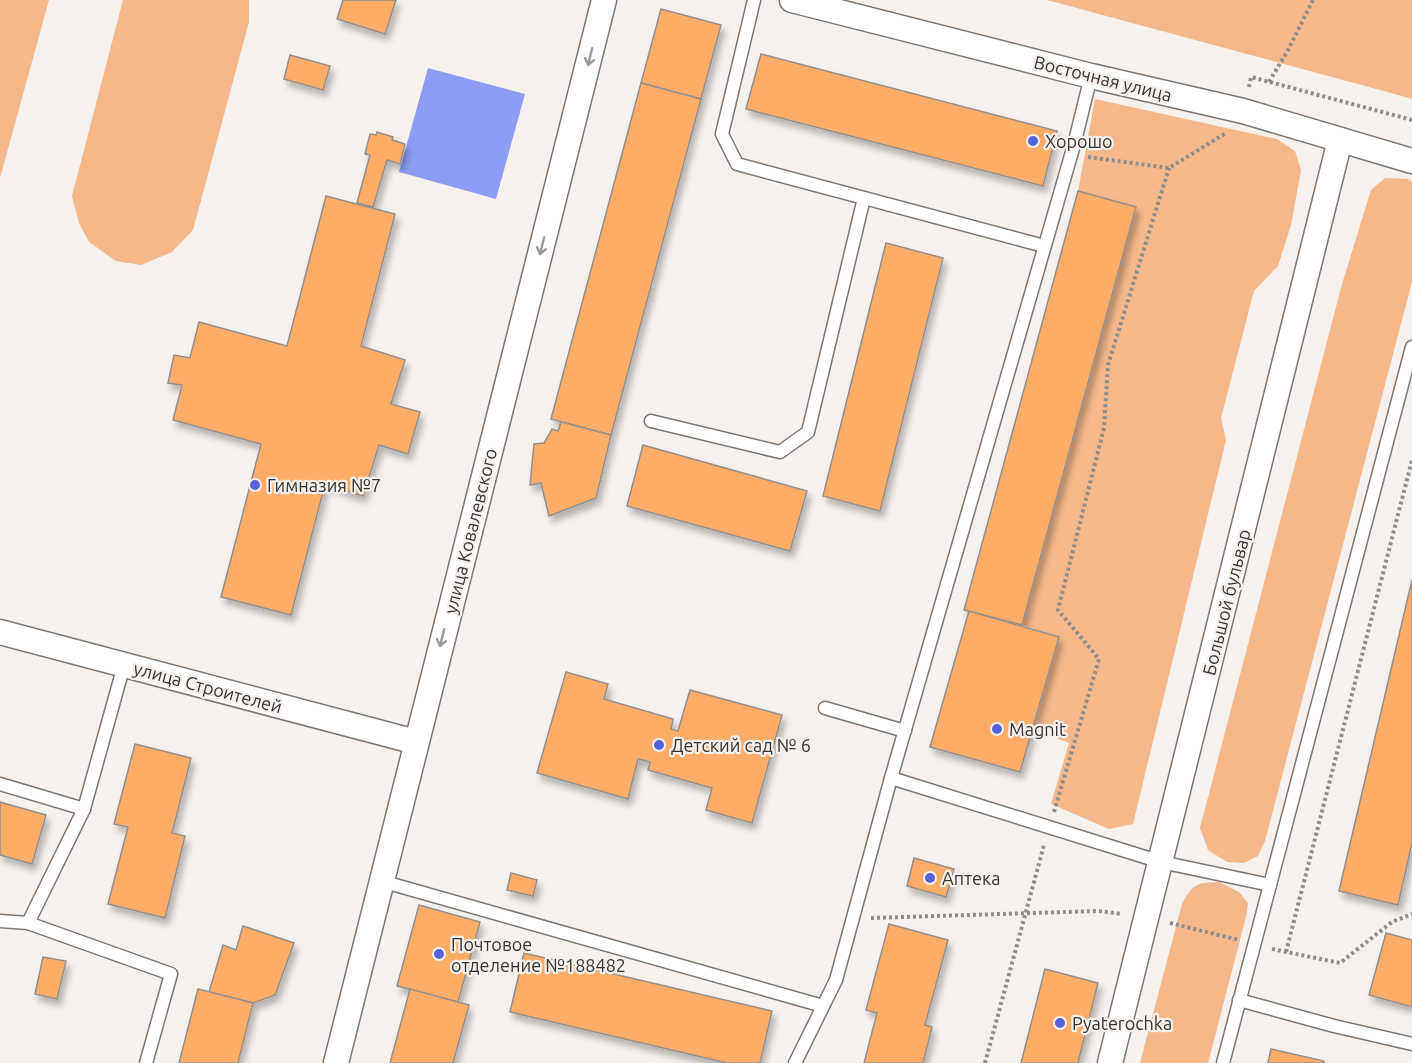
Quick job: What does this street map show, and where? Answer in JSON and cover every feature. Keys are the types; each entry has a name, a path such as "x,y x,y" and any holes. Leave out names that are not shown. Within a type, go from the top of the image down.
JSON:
{"street":[{"name":"улица Ковалевского","path":"336,1063 604,0"},
{"name":"Восточная улица","path":"792,0 1091,76 1243,111 1412,161"},
{"name":"Большой бульвар","path":"1110,1063 1340,140"},
{"name":"улица Строителей","path":"0,632 416,742"}],"lane":[{"path":"754,0 722,134 737,164 1044,246"},
{"path":"795,1063 836,980 891,778 1071,155 1091,76"},
{"path":"651,421 780,452 808,432 864,198"},
{"path":"1223,1063 1412,347"},
{"path":"28,923 84,809 124,664"},
{"path":"825,708 905,731"},
{"path":"891,778 1161,862 1270,885"},
{"path":"0,784 84,809"},
{"path":"381,881 823,1006"},
{"path":"0,921 28,923 171,974 146,1063"},
{"path":"1239,1000 1412,1044"}],"path":[{"path":"1269,82 1313,0"},
{"path":"1248,90 1251,77 1412,120"},
{"path":"1071,155 1169,168 1229,131"},
{"path":"985,1063 1024,914 1099,659 1058,610 1104,428 1108,365 1169,168"},
{"path":"1286,952 1412,460"},
{"path":"853,919 1098,911 1147,917 1253,946 1340,963 1392,922 1412,914"}],"shaded area":[{"path":"0,0 49,0 0,178"},
{"path":"123,0 249,0 249,22 193,230 172,252 141,265 116,261 89,242 79,223 72,196"},
{"path":"1047,0 1412,0 1412,99 1402,96"},
{"path":"1095,99 1277,139 1295,151 1301,170 1291,225 1278,266 1254,291 1221,418 1226,440 1133,824 1109,829 1051,804 1069,743 1032,729 1059,637 1022,625 1136,208 1078,191"},
{"path":"1385,178 1408,179 1412,182 1412,282 1265,841 1258,856 1244,863 1227,862 1208,850 1200,828 1342,284 1371,190"},
{"path":"1219,882 1239,892 1248,903 1208,1063 1140,1063 1182,904 1196,885"}],"water":[{"path":"428,68 525,94 496,199 399,172"}],"building":[{"path":"343,0 396,0 385,34 337,19"},
{"path":"661,9 721,25 701,99 641,83"},
{"path":"761,54 1057,131 1043,186 746,109"},
{"path":"290,55 330,66 323,90 284,79"},
{"path":"641,83 701,99 611,435 551,419"},
{"path":"377,132 405,144 400,164 387,160 373,207 357,203 370,155 365,154 370,134 376,135"},
{"path":"1078,191 1136,207 1022,625 964,610"},
{"path":"326,196 395,214 361,346 405,360 391,404 420,412 408,454 379,445 363,496 325,484 291,615 221,597 261,444 173,420 182,385 168,383 174,355 190,358 199,322 287,346"},
{"path":"886,243 943,258 880,511 823,496"},
{"path":"561,422 611,435 596,498 549,516 541,483 530,485 534,444 544,443 552,429 558,431"},
{"path":"643,445 807,491 790,551 627,506"},
{"path":"1412,580 1412,843 1398,905 1339,891"},
{"path":"969,611 1059,637 1020,772 930,747"},
{"name":"Детский сад № 6","path":"566,672 608,684 604,699 673,719 671,729 678,731 690,690 782,715 752,823 706,810 712,788 648,770 650,762 638,759 628,799 537,773"},
{"path":"135,744 191,758 172,833 185,836 165,918 108,904 128,827 114,824"},
{"path":"0,802 46,815 32,864 0,855"},
{"name":"Аптека","path":"914,858 954,869 946,897 907,886"},
{"path":"511,873 537,880 533,896 507,890"},
{"name":"Почтовое отделение №188482","path":"419,905 480,922 458,1002 397,986"},
{"path":"889,924 948,940 925,1025 932,1027 923,1063 864,1063 877,1013 866,1010"},
{"path":"243,926 294,943 275,995 253,1003 209,992 223,945 236,950"},
{"path":"1386,933 1412,940 1412,1007 1369,995"},
{"path":"524,953 772,1011 760,1063 727,1063 510,1012"},
{"path":"43,957 66,961 57,999 35,994"},
{"name":"Pyaterochka","path":"1045,969 1098,983 1078,1063 1021,1063"},
{"path":"198,989 253,1003 238,1063 179,1063"},
{"path":"410,989 469,1005 453,1063 390,1063"},
{"path":"1271,1049 1324,1061 1324,1063 1268,1063"}],"place":[{"name":"Хорошо","path":"1033,141"},
{"name":"Гимназия №7","path":"255,485"},
{"name":"Magnit","path":"997,729"},
{"name":"Детский сад № 6","path":"659,745"},
{"name":"Аптека","path":"930,878"},
{"name":"Почтовое отделение №188482","path":"439,954"},
{"name":"Pyaterochka","path":"1060,1023"}]}
